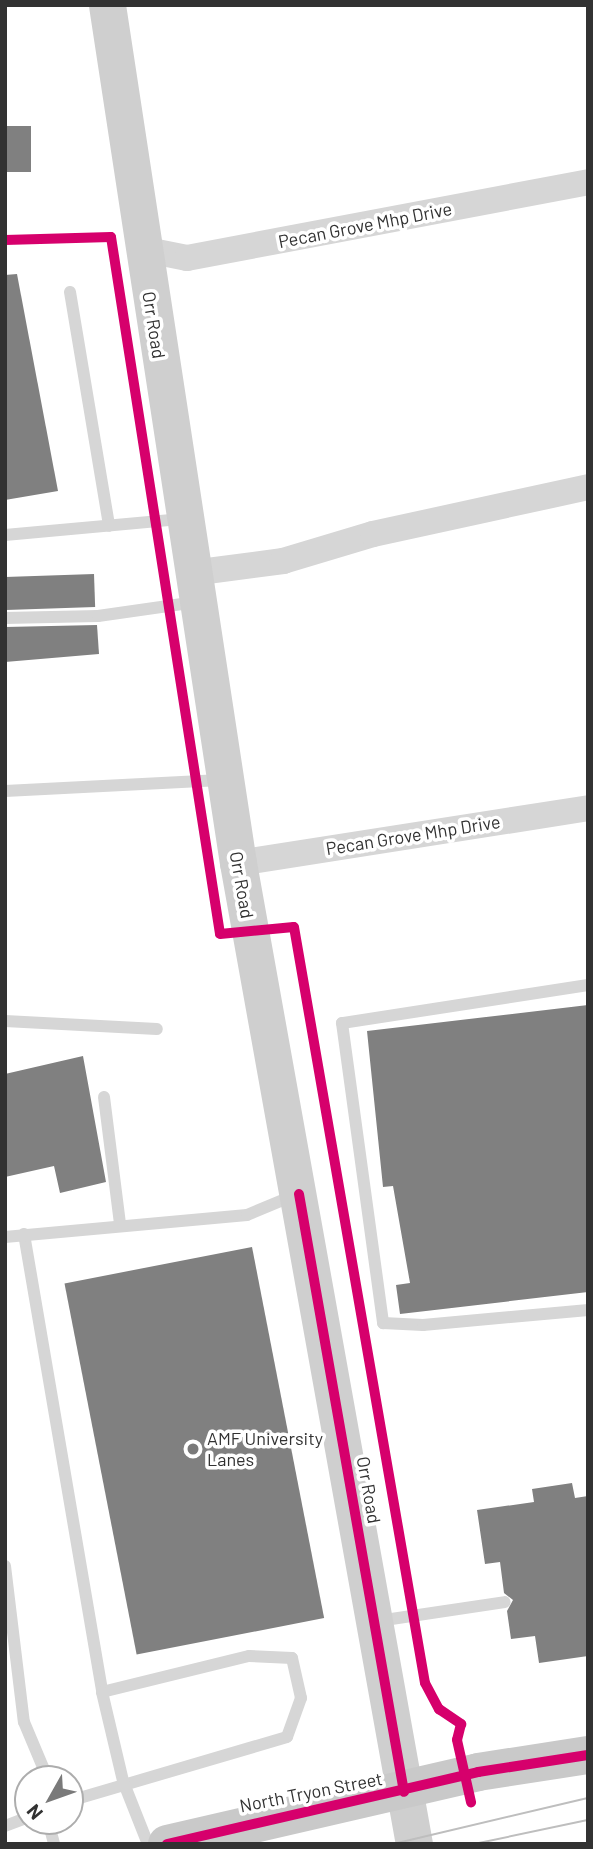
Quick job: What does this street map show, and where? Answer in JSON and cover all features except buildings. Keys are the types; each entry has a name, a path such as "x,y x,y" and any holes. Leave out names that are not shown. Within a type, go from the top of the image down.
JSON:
{"main road":[{"name":"North Tryon Street","path":"167,1844 204,1830 404,1792 478,1772 588,1755"}],"street":[{"name":"Orr Road","path":"107,5 142,249 238,863 414,1844"},
{"name":"Pecan Grove Mhp Drive","path":"142,249 187,258 588,182"},
{"path":"194,587 373,534 588,487"},
{"name":"Pecan Grove Mhp Drive","path":"238,863 588,808"}],"lane":[{"path":"70,292 109,526"},
{"path":"5,535 186,519"},
{"path":"5,618 98,616 194,587"},
{"path":"5,791 225,779"},
{"path":"588,985 342,1023 383,1323 423,1325 588,1310"},
{"path":"5,1021 157,1029"},
{"path":"104,1097 120,1224"},
{"path":"5,1237 120,1224 247,1215 299,1194"},
{"path":"24,1234 102,1692 123,1781 148,1844"},
{"path":"5,1566 24,1722 42,1765"},
{"path":"374,1621 505,1602"},
{"path":"5,1638 17,1664"},
{"path":"84,1796 123,1781 287,1737 301,1698 292,1658 249,1656 102,1692"}],"tram line":[{"path":"393,1844 588,1798"},
{"path":"474,1844 588,1820"}],"cycle path":[{"path":"5,240 111,237 220,934 294,927 425,1683 439,1709 461,1724 457,1740 471,1802"},
{"path":"299,1194 404,1792"},
{"path":"167,1844 478,1772 588,1755"}],"place":[{"name":"AMF University Lanes","path":"193,1449"}]}
